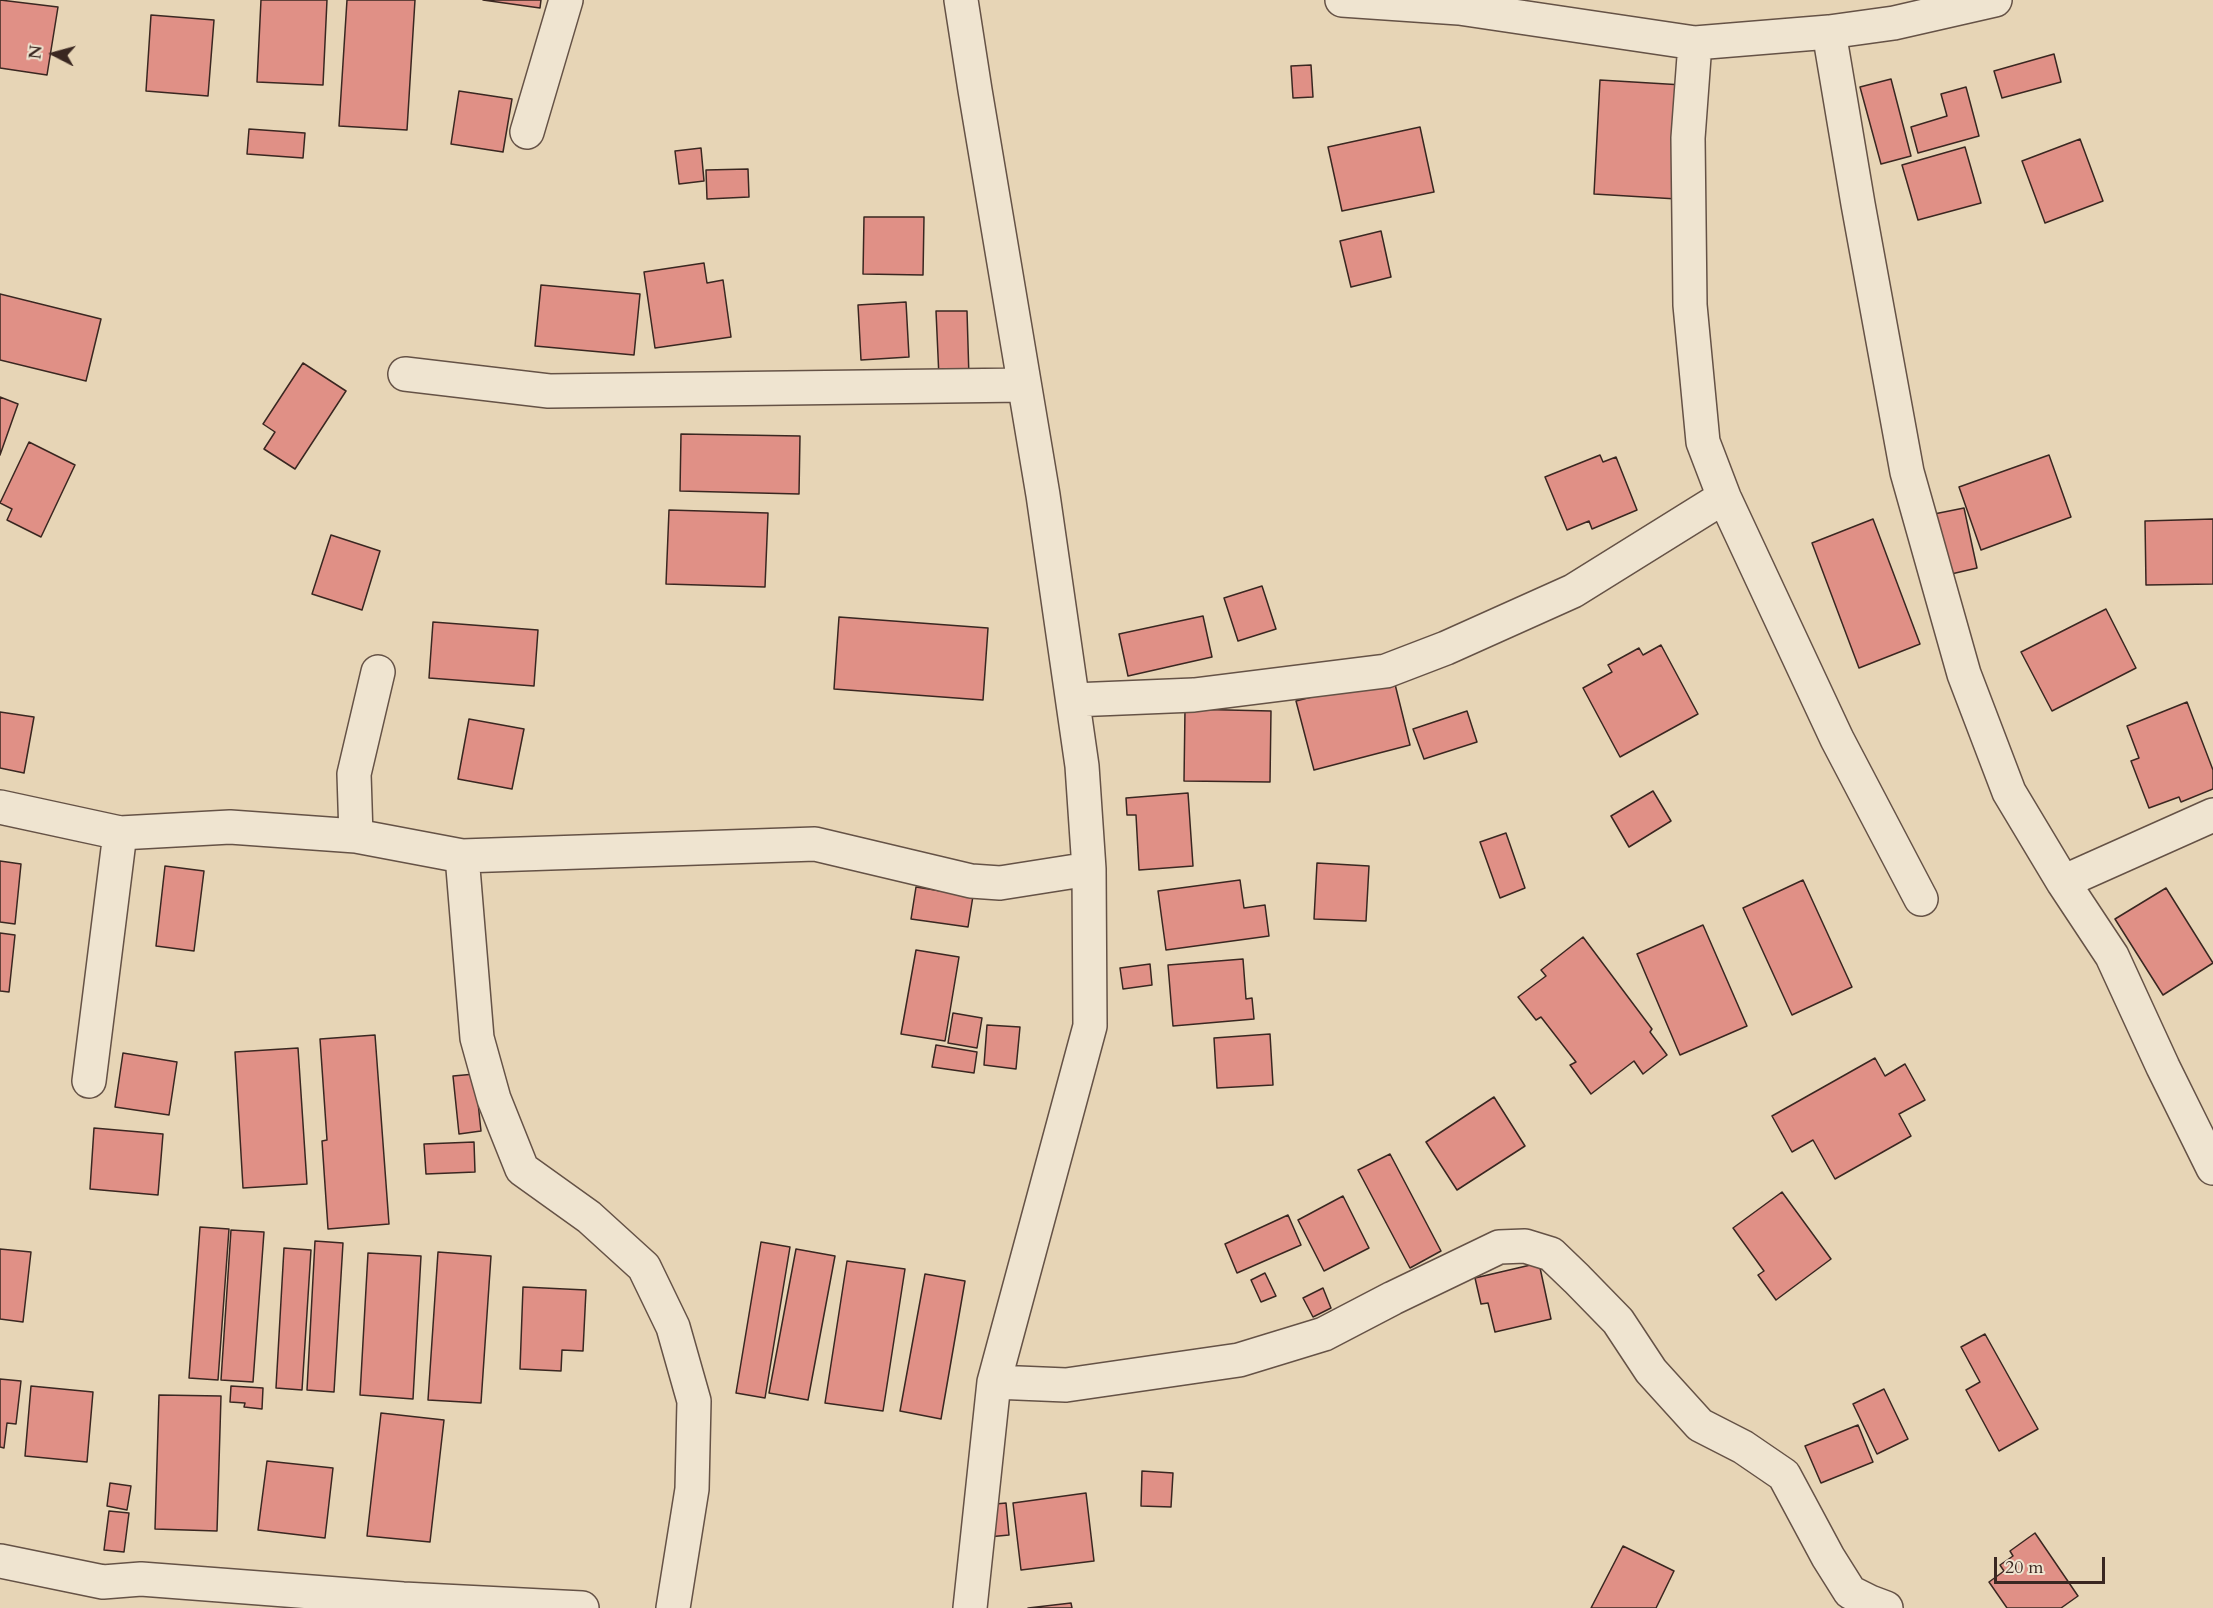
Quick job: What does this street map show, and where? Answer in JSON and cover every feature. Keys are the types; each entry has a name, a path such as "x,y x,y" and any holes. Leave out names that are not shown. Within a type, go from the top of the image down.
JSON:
{"street":[{"path":"527,132 566,0"},
{"path":"962,0 1043,495 1082,766 1089,869 1090,1026 994,1382 970,1608"},
{"path":"1342,0 1459,9 1496,7 1695,43 1829,32 1894,23 1995,0"},
{"path":"1829,32 1907,472 1968,684 2009,792 2063,882 2112,956 2213,1168"},
{"path":"1695,43 1688,138 1690,305 1703,442 1724,497 1837,739 1921,899"},
{"path":"405,374 549,391 1024,385"},
{"path":"1072,700 1194,695 1386,671 1446,648 1573,591 1724,497"},
{"path":"356,836 354,774 378,672"},
{"path":"0,807 120,833 230,827 356,836 462,856 815,844 971,881 1000,884 1089,869"},
{"path":"2063,882 2213,814"},
{"path":"89,1081 120,833"},
{"path":"462,856 477,1038 494,1099 522,1169 589,1217 644,1267 673,1327 694,1401 692,1489 672,1608"},
{"path":"994,1382 1066,1385 1239,1360 1324,1334 1499,1247 1526,1246 1551,1254 1618,1321 1651,1371 1700,1425 1743,1447 1784,1475 1812,1523 1828,1557 1850,1592 1886,1608"},
{"path":"0,1561 103,1582 141,1579 403,1599 582,1608"},
{"path":"141,1579 157,1608"}],"building":[{"path":"0,0 58,7 47,75 0,68"},
{"path":"261,0 327,0 323,85 257,82"},
{"path":"347,0 415,0 407,130 339,126"},
{"path":"483,0 541,0 540,8"},
{"path":"151,15 214,20 208,96 146,91"},
{"path":"2054,54 2061,82 2002,98 1994,71"},
{"path":"1311,65 1313,97 1293,98 1291,66"},
{"path":"1891,79 1911,156 1881,164 1860,87"},
{"path":"1600,80 1683,85 1677,199 1594,194"},
{"path":"1966,87 1979,136 1918,153 1911,127 1947,116 1941,94"},
{"path":"459,91 512,99 503,152 451,144"},
{"path":"1420,127 1434,192 1342,211 1328,147"},
{"path":"249,129 305,133 303,158 247,154"},
{"path":"2080,139 2103,201 2045,223 2022,161"},
{"path":"1965,147 1981,203 1918,220 1902,165"},
{"path":"701,148 704,181 679,184 675,151"},
{"path":"748,169 749,197 707,199 706,170"},
{"path":"864,217 924,217 923,275 863,274"},
{"path":"1381,231 1391,277 1351,287 1340,241"},
{"path":"704,263 707,283 723,280 731,337 655,348 644,272"},
{"path":"541,285 640,294 634,355 535,346"},
{"path":"0,294 101,319 86,381 0,360"},
{"path":"906,302 909,357 861,360 858,305"},
{"path":"936,311 967,311 969,378 939,378"},
{"path":"303,363 346,391 295,469 264,449 275,432 263,424"},
{"path":"0,397 18,404 0,455"},
{"path":"681,434 800,436 799,494 680,491"},
{"path":"29,442 75,465 41,537 7,520 12,509 0,503"},
{"path":"1600,455 1603,462 1616,457 1637,510 1592,529 1589,521 1567,530 1545,477"},
{"path":"2049,455 2071,517 1981,550 1959,487"},
{"path":"1964,508 1977,568 1947,575 1934,514"},
{"path":"669,510 768,513 765,587 666,584"},
{"path":"1873,519 1920,644 1859,668 1812,543"},
{"path":"2213,519 2213,584 2146,585 2145,521"},
{"path":"331,535 380,551 362,610 312,594"},
{"path":"1262,586 1276,629 1238,641 1224,598"},
{"path":"2106,609 2136,668 2052,711 2021,652"},
{"path":"1203,616 1212,657 1128,676 1119,634"},
{"path":"839,617 988,628 983,700 834,689"},
{"path":"433,622 538,630 534,686 429,678"},
{"path":"1661,645 1698,714 1620,757 1583,688 1612,672 1608,665 1639,648 1643,655"},
{"path":"1393,676 1410,745 1314,770 1296,701"},
{"path":"2187,702 2213,770 2213,789 2181,802 2179,797 2149,808 2131,761 2139,758 2127,726"},
{"path":"1185,709 1271,711 1270,782 1184,781"},
{"path":"1467,711 1477,742 1424,759 1413,729"},
{"path":"0,712 34,717 24,773 0,768"},
{"path":"469,719 524,729 512,789 458,779"},
{"path":"1653,791 1671,821 1629,847 1611,816"},
{"path":"1188,793 1193,866 1139,870 1136,815 1127,815 1126,798"},
{"path":"1506,833 1525,888 1500,898 1480,842"},
{"path":"0,861 21,864 15,924 0,922"},
{"path":"1317,863 1369,866 1366,921 1314,919"},
{"path":"165,866 204,871 194,951 156,946"},
{"path":"1240,880 1244,908 1265,905 1269,936 1166,950 1158,891"},
{"path":"1803,880 1852,987 1792,1015 1743,908"},
{"path":"916,887 973,896 968,927 911,919"},
{"path":"2166,888 2213,963 2163,995 2115,919"},
{"path":"1703,925 1747,1026 1680,1055 1637,954"},
{"path":"0,933 15,935 9,992 0,991"},
{"path":"1583,937 1652,1029 1650,1032 1667,1055 1643,1074 1634,1061 1591,1094 1570,1065 1576,1062 1541,1017 1536,1020 1518,997 1546,976 1541,970"},
{"path":"916,950 959,957 945,1041 901,1034"},
{"path":"1243,959 1246,999 1252,998 1254,1019 1173,1026 1168,965"},
{"path":"1150,964 1152,985 1123,989 1120,968"},
{"path":"953,1013 982,1018 977,1048 948,1043"},
{"path":"987,1025 1020,1027 1016,1069 984,1065"},
{"path":"1270,1034 1273,1085 1217,1088 1214,1038"},
{"path":"375,1035 389,1224 328,1229 322,1141 327,1140 320,1039"},
{"path":"936,1045 977,1052 974,1073 932,1067"},
{"path":"298,1048 307,1184 243,1188 235,1052"},
{"path":"123,1053 177,1062 169,1115 115,1107"},
{"path":"1875,1058 1885,1076 1905,1064 1925,1100 1899,1114 1911,1136 1835,1179 1813,1140 1792,1152 1772,1116"},
{"path":"475,1074 481,1131 459,1134 453,1076"},
{"path":"1494,1097 1525,1146 1457,1190 1426,1142"},
{"path":"94,1128 163,1134 158,1195 90,1189"},
{"path":"474,1142 475,1172 426,1174 424,1144"},
{"path":"1390,1154 1441,1251 1410,1268 1358,1170"},
{"path":"1782,1192 1831,1259 1776,1300 1758,1275 1764,1271 1733,1228"},
{"path":"1343,1196 1369,1248 1324,1271 1298,1220"},
{"path":"1288,1215 1301,1245 1237,1273 1225,1244"},
{"path":"200,1227 229,1229 218,1380 189,1378"},
{"path":"231,1230 264,1232 253,1382 221,1380"},
{"path":"315,1241 343,1243 334,1392 307,1390"},
{"path":"761,1242 790,1247 765,1398 736,1393"},
{"path":"284,1248 311,1250 302,1390 276,1388"},
{"path":"0,1249 31,1252 23,1322 0,1319"},
{"path":"796,1249 835,1256 808,1400 769,1393"},
{"path":"438,1252 491,1256 481,1403 428,1400"},
{"path":"368,1253 421,1256 413,1399 360,1395"},
{"path":"847,1261 905,1269 883,1411 825,1403"},
{"path":"1539,1263 1551,1319 1495,1332 1488,1303 1481,1304 1475,1278"},
{"path":"1265,1273 1276,1296 1261,1302 1251,1280"},
{"path":"925,1274 965,1281 941,1419 900,1411"},
{"path":"523,1287 586,1290 583,1351 562,1350 561,1371 520,1369"},
{"path":"1323,1288 1331,1308 1313,1317 1303,1298"},
{"path":"1985,1334 2038,1429 1999,1451 1966,1390 1980,1382 1961,1347"},
{"path":"0,1379 21,1381 16,1424 7,1423 4,1448 0,1447"},
{"path":"31,1386 93,1392 87,1462 25,1456"},
{"path":"231,1386 263,1388 262,1409 244,1407 245,1403 230,1402"},
{"path":"1884,1389 1908,1439 1877,1454 1853,1404"},
{"path":"159,1395 221,1396 217,1531 155,1529"},
{"path":"381,1413 444,1420 430,1542 367,1536"},
{"path":"1858,1425 1873,1462 1821,1483 1805,1446"},
{"path":"267,1461 333,1468 325,1538 258,1530"},
{"path":"1142,1471 1173,1473 1171,1507 1141,1506"},
{"path":"110,1483 131,1486 127,1510 107,1506"},
{"path":"1086,1493 1094,1561 1021,1570 1013,1503"},
{"path":"1006,1503 1009,1535 988,1537 985,1505"},
{"path":"109,1511 129,1513 124,1552 104,1550"},
{"path":"2035,1533 2078,1596 2061,1608 2007,1608 1989,1582 2004,1571 2000,1565 2013,1556 2010,1551"},
{"path":"1623,1546 1674,1571 1656,1608 1591,1608"},
{"path":"1071,1603 1072,1608 1028,1608"}]}
